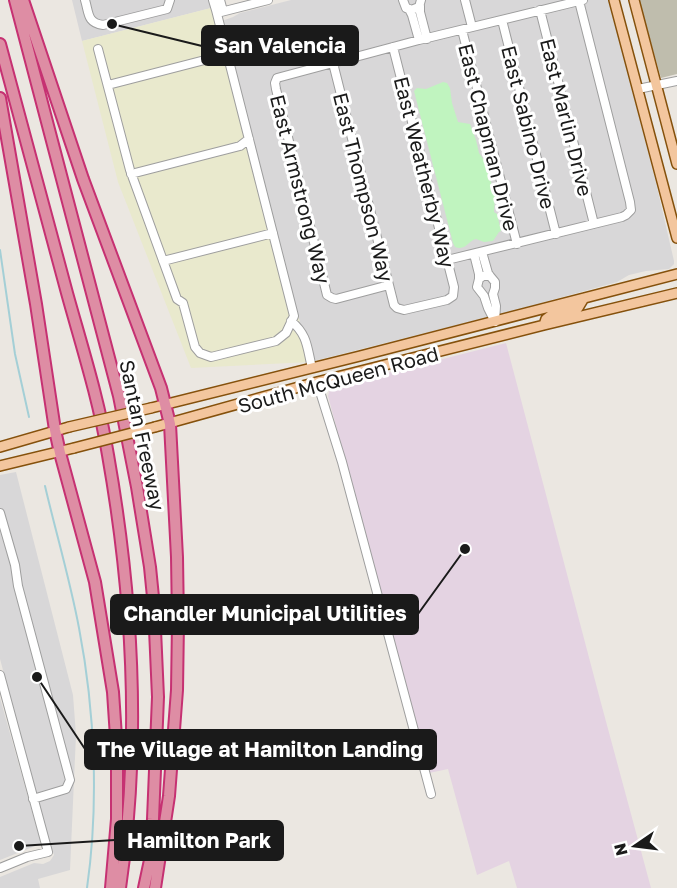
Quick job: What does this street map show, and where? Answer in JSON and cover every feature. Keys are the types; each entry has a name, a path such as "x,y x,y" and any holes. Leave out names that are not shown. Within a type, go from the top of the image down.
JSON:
{"highway":[{"name":"Santan Freeway","path":"15,0 119,396 150,567 158,697 154,809 150,860 144,888"},
{"path":"23,0 83,179 161,388 170,424 177,557 177,690 169,796 155,888"},
{"name":"Santan Freeway","path":"0,44 94,392 108,454 125,586 132,685 131,759 120,888"},
{"path":"0,98 36,304 55,430 95,582 113,692 117,752 117,819 111,888"}],"main road":[{"path":"614,0 677,238"},
{"path":"634,0 677,164"},
{"name":"South McQueen Road","path":"0,447 55,430 312,368 677,274"},
{"name":"South McQueen Road","path":"0,466 170,424 317,382 677,293"},
{"path":"544,325 550,316 578,308 584,298"},
{"path":"495,322 498,337"},
{"path":"312,368 317,382"}],"street":[{"path":"86,0 90,20 94,24 103,25 167,9 170,0"},
{"path":"213,0 220,11"},
{"path":"98,50 131,174 177,298 183,303 195,347 200,353 212,357 276,341 286,333 294,316 228,54 220,0"},
{"path":"220,11 268,0"},
{"path":"404,0 423,40"},
{"path":"465,0 472,27"},
{"path":"333,63 581,0 631,210 622,217 447,260"},
{"path":"409,9 414,10 421,3"},
{"path":"421,3 423,40"},
{"name":"East Marlin Drive","path":"540,10 594,224"},
{"name":"East Sabino Drive","path":"502,20 556,234"},
{"name":"East Chapman Drive","path":"462,30 516,244"},
{"name":"East Weatherby Way","path":"393,47 454,287 453,296 449,299 404,310 399,309"},
{"path":"108,85 228,54"},
{"name":"East Armstrong Way","path":"333,63 281,76 276,80 276,89 326,290 330,297 338,298 389,285"},
{"name":"East Thompson Way","path":"333,63 394,305 399,309"},
{"path":"638,89 677,81"},
{"path":"131,174 240,146 249,139"},
{"path":"163,261 273,233"},
{"path":"478,253 495,285 493,294 496,306 495,322"},
{"path":"478,253 478,289 484,296 495,322"},
{"path":"479,279 483,276 490,276"},
{"path":"291,321 304,336 312,368"},
{"path":"317,382 342,462 431,794"},
{"path":"0,513 70,780 66,789 33,799"},
{"path":"0,675 48,852 27,857 0,868"}],"shaded area":[{"path":"72,0 212,0 211,8 82,41"},
{"path":"291,0 609,0 656,183 674,264 669,269 629,275 617,282 512,311 310,362 222,21 240,13"},
{"path":"639,0 677,0 677,74 661,78"},
{"path":"506,343 651,888 517,888 509,861 477,875 448,769 429,773 328,396 330,389 336,386"},
{"path":"16,472 73,695 76,735 70,870 38,879 40,888 0,888 0,877 34,863 43,864 50,861 54,855 0,659 0,475"},
{"path":"0,698 40,844 0,860"}],"green space":[{"path":"211,8 215,16 222,21 310,362 191,368 118,182 82,41"},
{"path":"443,82 447,83 450,88 458,122 470,124 479,153 486,163 495,197 494,212 497,214 501,231 493,241 484,242 476,239 462,248 455,247 453,243 414,91 417,88 426,89"}],"waterway":[{"path":"0,250 15,354 29,417"},
{"path":"45,486 75,610 89,692 94,791 87,888"}],"place":[{"name":"San Valencia","path":"112,24"},
{"name":"Chandler Municipal Utilities","path":"465,549"},
{"name":"The Village at Hamilton Landing","path":"37,677"},
{"name":"Hamilton Park","path":"19,846"}]}
